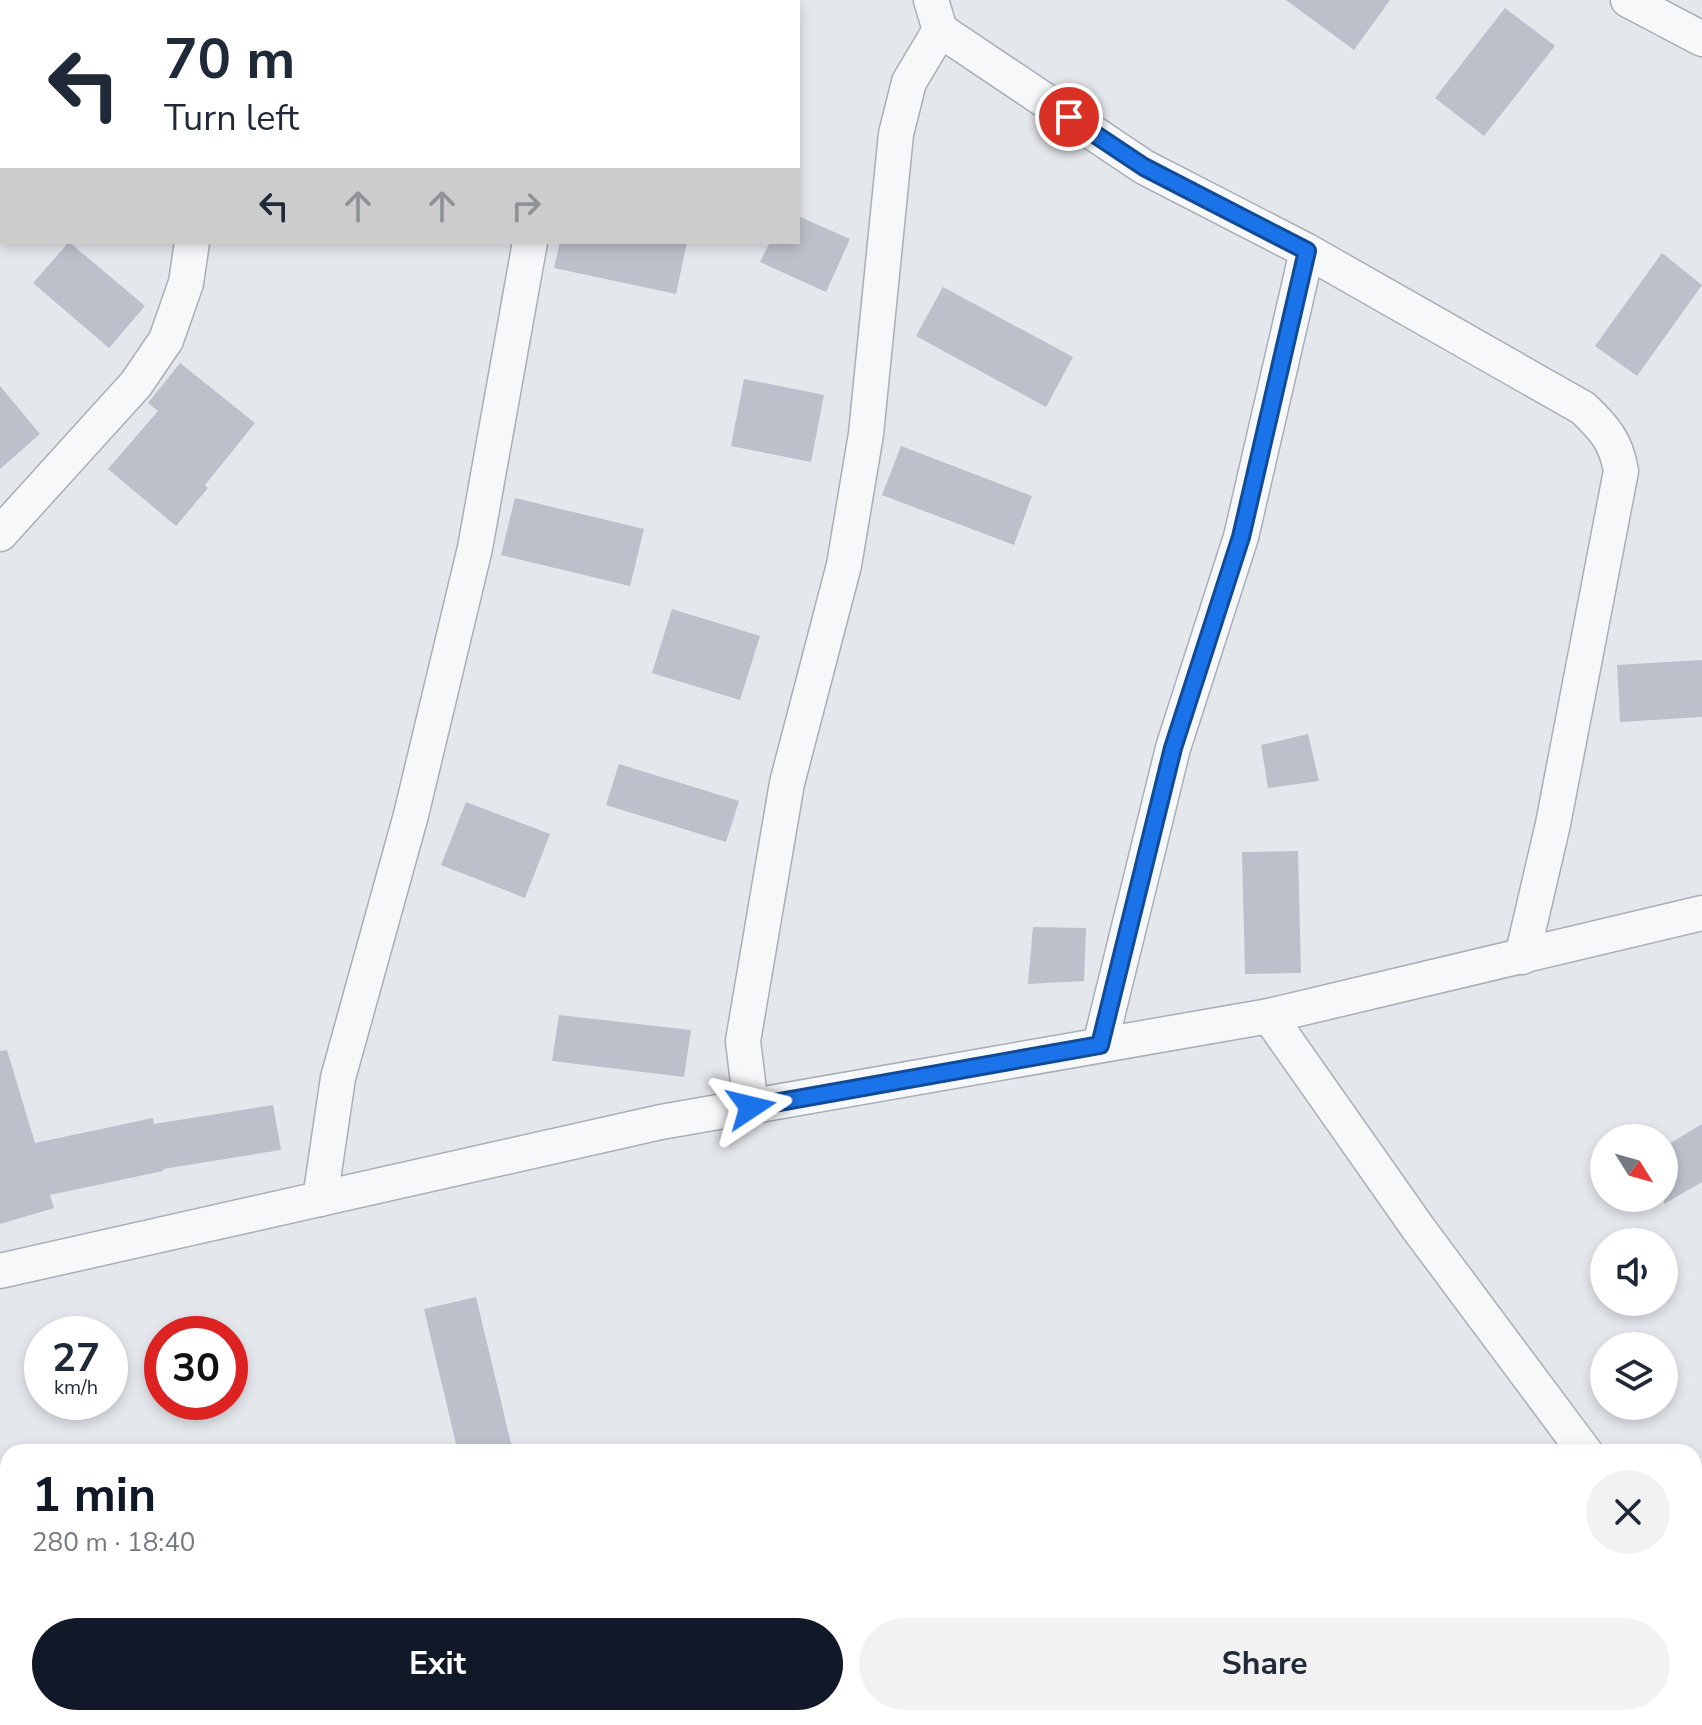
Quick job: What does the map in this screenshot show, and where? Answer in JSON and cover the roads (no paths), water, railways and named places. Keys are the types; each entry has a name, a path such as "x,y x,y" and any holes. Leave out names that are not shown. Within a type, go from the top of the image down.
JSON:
{"street":[{"path":"1628,0 1702,39"},
{"path":"751,1107 743,1041 787,783 844,565 866,434 896,134 909,82 935,15 1144,167 1307,251 1583,408 1610,433 1618,452 1621,471 1553,824 1522,957"},
{"path":"0,534 136,384 166,340 186,283 192,244"},
{"path":"320,1199 338,1078 411,815 475,548 530,244"},
{"path":"1100,1045 1173,748 1241,537 1307,251"},
{"path":"0,1271 661,1122 1269,1016 1522,957 1697,924"},
{"path":"1269,1016 1418,1228 1579,1444"}]}
